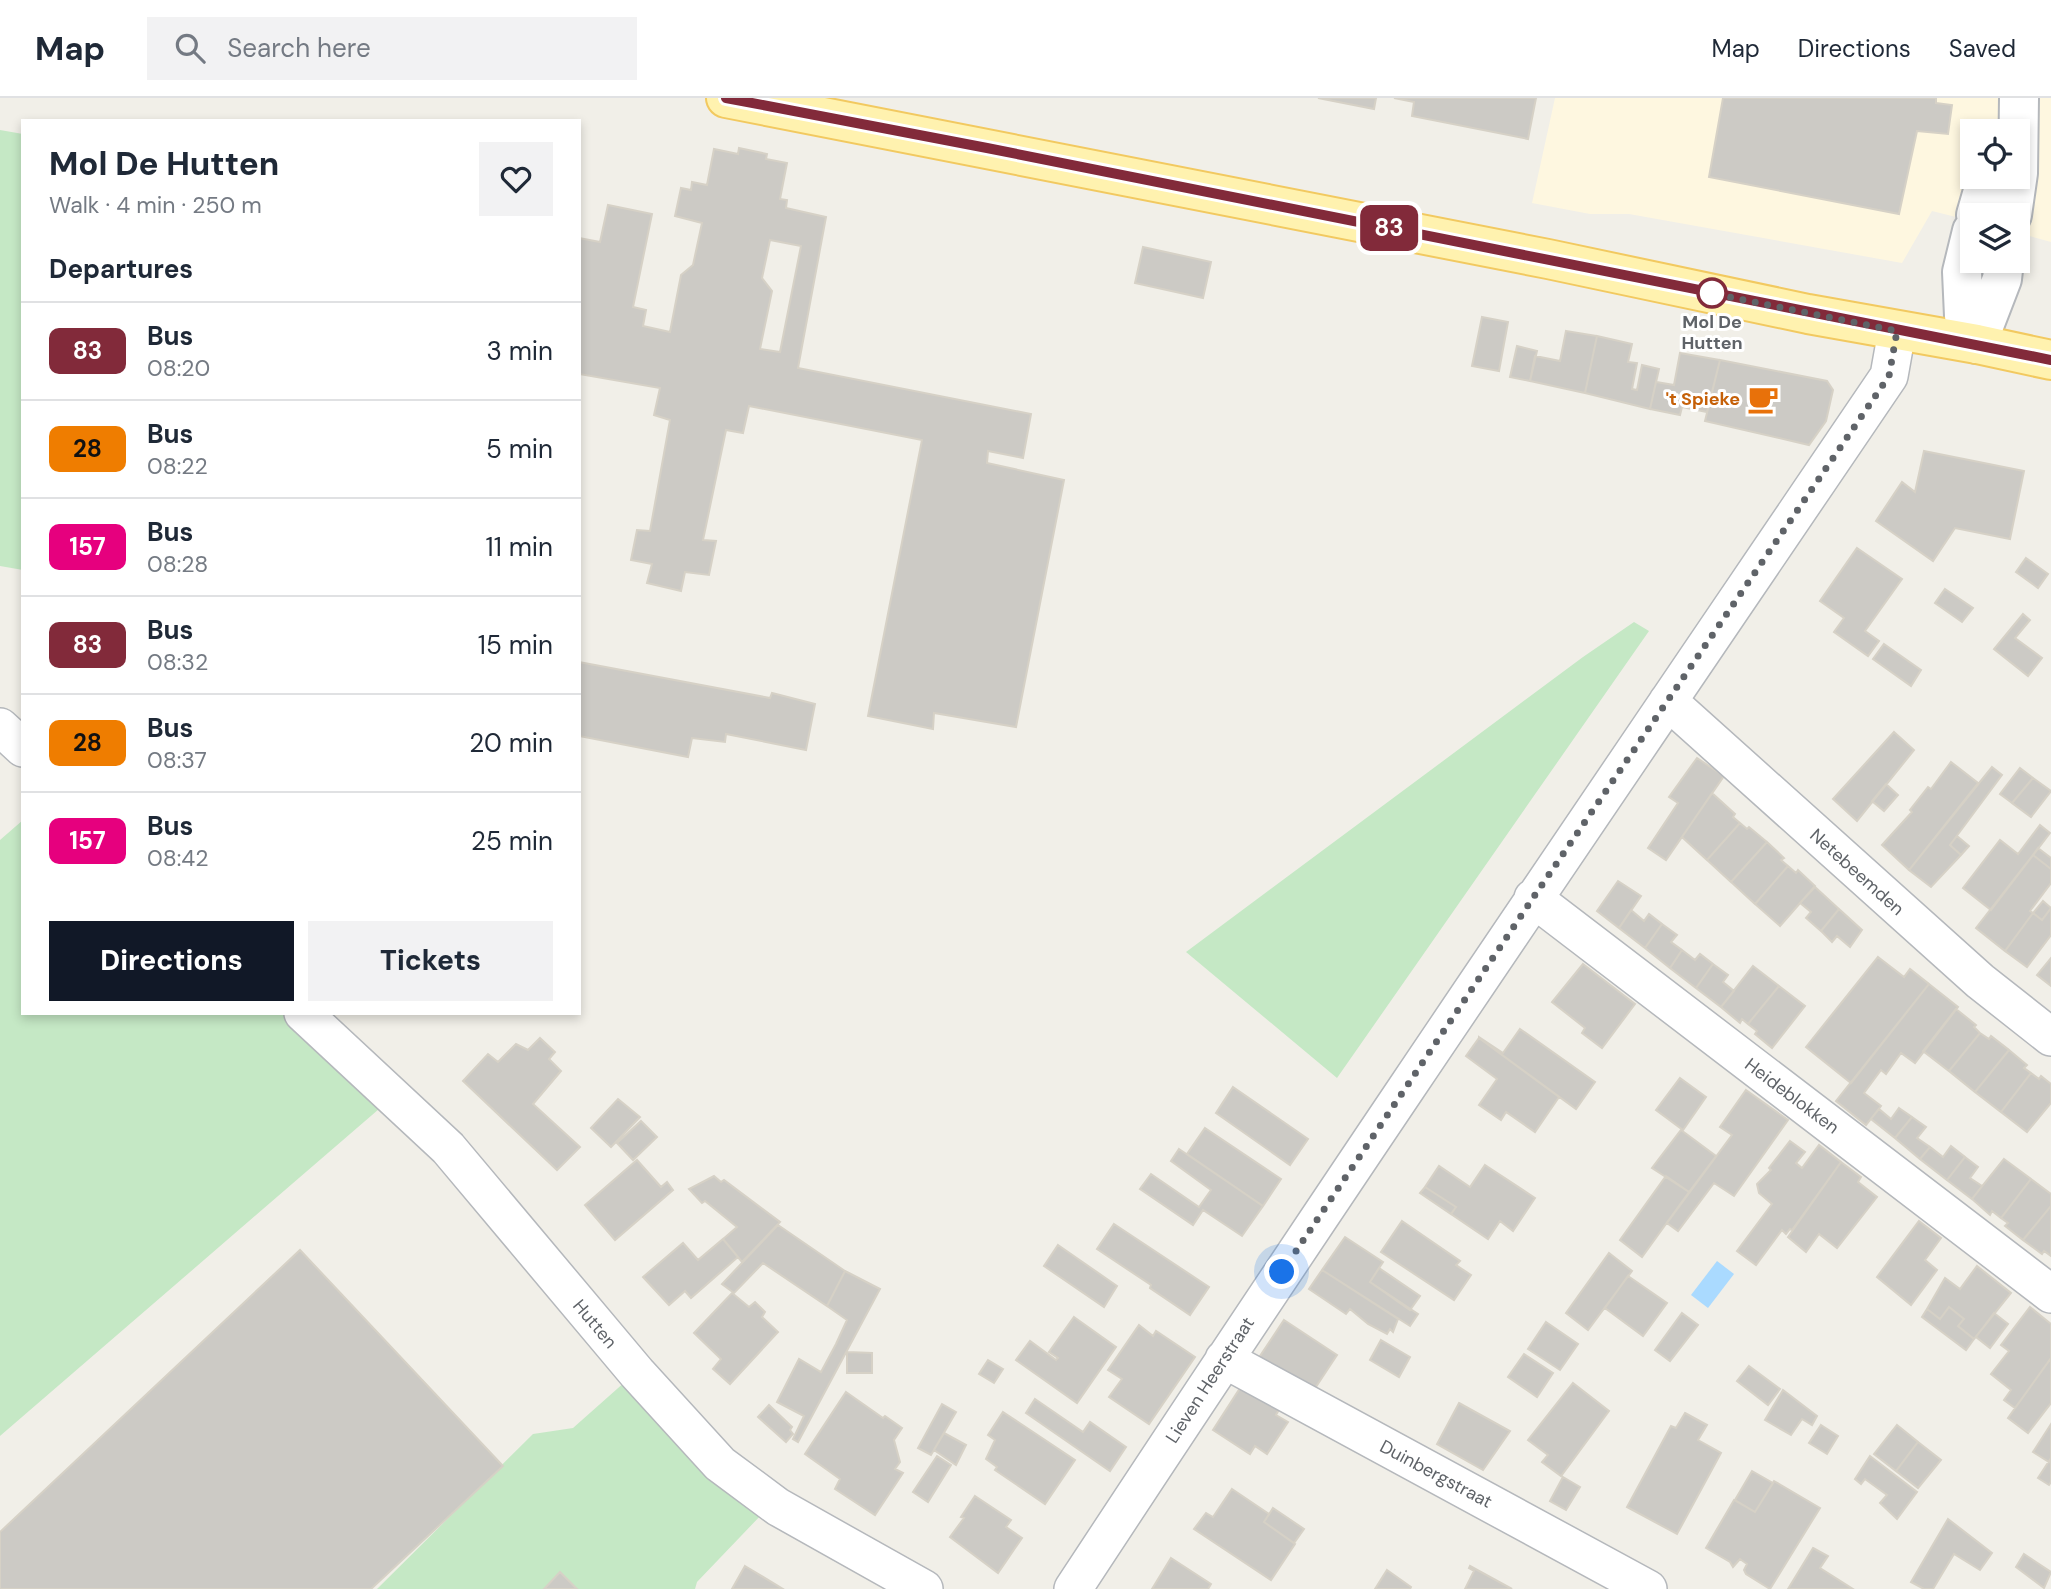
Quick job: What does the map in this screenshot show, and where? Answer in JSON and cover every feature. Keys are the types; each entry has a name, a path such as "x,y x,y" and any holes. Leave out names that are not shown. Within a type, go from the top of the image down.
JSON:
{"main road":[{"path":"745,100 2051,360"}],"street":[{"path":"2002,119 2008,98"},
{"path":"2014,203 2018,173 2019,98"},
{"path":"1962,273 1964,316 1977,344"},
{"path":"1977,344 2003,273"},
{"name":"Lieven Heerstraat","path":"1073,1589 1533,898 1889,376 1897,331"},
{"name":"Netebeemden","path":"1668,701 1980,981 2051,1037"},
{"path":"0,727 21,746"},
{"name":"Heideblokken","path":"1533,898 2051,1294"},
{"name":"Hutten","path":"305,1015 448,1149 637,1373 720,1464 778,1507 924,1589"},
{"name":"Duinbergstraat","path":"1224,1359 1648,1589"}],"shaded area":[{"path":"1555,98 2051,98 2051,242 2030,236 2030,203 1960,203 1960,218 1932,211 1902,263 1629,214 1590,214 1532,203"}],"green space":[{"path":"0,130 21,134 21,570 0,566"},
{"path":"1634,622 1649,631 1337,1078 1186,952 1583,657"},
{"path":"21,822 21,1015 283,1015 379,1109 0,1436 0,840"},
{"path":"626,1381 763,1513 697,1582 695,1589 377,1589 533,1434 573,1428"}],"water":[{"path":"1717,1261 1734,1274 1708,1308 1691,1295"}],"building":[{"path":"1318,98 1376,98 1374,109"},
{"path":"1394,98 1536,98 1528,139 1412,116 1414,102"},
{"path":"1723,98 1936,98 1936,103 1952,105 1948,134 1917,131 1899,214 1709,177"},
{"path":"739,148 767,154 766,159 787,163 780,199 787,200 786,208 826,217 798,368 1031,414 1023,458 988,451 987,463 1064,480 1016,727 934,713 933,729 868,716 922,440 749,406 743,433 726,430 703,540 716,541 709,575 685,572 681,591 647,583 652,564 631,560 637,530 650,531 670,420 654,415 660,388 581,374 581,238 600,242 608,205 652,214 633,307 646,310 643,326 670,332 681,275 693,265 702,223 675,216 681,188 691,190 692,182 707,185 714,149 738,154","holes":["770,240 801,246 780,352 760,349 772,291 762,278"]},
{"path":"1143,247 1211,262 1203,298 1135,283"},
{"path":"1482,317 1508,322 1499,371 1472,366"},
{"path":"1566,331 1597,336 1585,393 1530,381 1535,356 1560,361"},
{"path":"1597,336 1632,344 1628,362 1637,363 1632,389 1637,390 1642,365 1659,369 1650,409 1585,393"},
{"path":"1517,346 1537,351 1530,381 1510,377"},
{"path":"1680,353 1720,360 1707,412 1682,407 1680,415 1650,409 1656,382 1674,385"},
{"path":"1720,360 1827,381 1833,390 1826,421 1809,445 1705,421"},
{"path":"1924,451 2024,471 2010,539 1955,528 1933,561 1876,521 1902,482 1915,492"},
{"path":"1857,548 1902,579 1865,631 1879,641 1868,656 1834,632 1844,618 1820,601"},
{"path":"2026,558 2048,574 2038,588 2016,572"},
{"path":"1945,589 1973,608 1962,622 1935,603"},
{"path":"2023,614 2030,620 2015,638 2042,658 2028,676 1994,649"},
{"path":"1884,644 1921,670 1911,686 1873,659"},
{"path":"581,662 770,698 772,693 815,704 806,750 726,734 725,742 692,738 688,757 581,736"},
{"path":"1894,732 1914,750 1857,821 1833,799"},
{"path":"1697,758 1724,776 1666,860 1648,848 1678,803 1669,797"},
{"path":"1951,762 1978,783 1909,870 1882,845"},
{"path":"1992,767 2002,775 1950,845 1961,855 1931,887 1909,870"},
{"path":"2020,768 2033,778 2012,803 2000,794"},
{"path":"2033,778 2051,791 2031,817 2012,803"},
{"path":"1886,784 1898,795 1884,811 1872,801"},
{"path":"1712,793 1735,814 1733,817 1740,823 1707,860 1682,837"},
{"path":"1740,823 1767,842 1731,882 1707,860"},
{"path":"2040,825 2050,833 1991,910 1963,888 2000,840 2018,854"},
{"path":"1957,836 1969,846 1961,855 1950,845"},
{"path":"1767,842 1784,858 1781,860 1788,866 1755,904 1731,882"},
{"path":"2038,848 2051,858 2051,869 2033,855"},
{"path":"2033,855 2051,869 2051,883 2005,951 1976,928"},
{"path":"1788,866 1796,873 1798,870 1815,886 1780,926 1755,904"},
{"path":"1618,881 1641,896 1619,928 1597,911"},
{"path":"1815,887 1839,909 1821,931 1806,918 1811,912 1800,903"},
{"path":"2043,901 2051,908 2042,920 2033,913"},
{"path":"2051,908 2051,935 2027,967 2005,951 2033,913 2042,920"},
{"path":"1839,909 1862,930 1850,947 1837,936 1832,942 1821,931"},
{"path":"1631,910 1644,921 1649,914 1662,924 1645,948 1619,928"},
{"path":"1662,924 1677,935 1671,942 1682,950 1670,968 1645,948"},
{"path":"1682,950 1695,960 1700,954 1713,964 1696,988 1670,968"},
{"path":"1878,957 1904,977 1910,969 1929,984 1851,1083 1806,1047"},
{"path":"2051,958 2051,986 2037,975"},
{"path":"1583,964 1635,1004 1602,1048 1582,1033 1585,1028 1552,1002"},
{"path":"1713,964 1728,975 1723,982 1734,991 1721,1007 1696,988"},
{"path":"1753,966 1779,986 1748,1024 1742,1019 1740,1023 1721,1007"},
{"path":"1929,984 1958,1007 1915,1063 1901,1053 1886,1074 1881,1070 1864,1093 1881,1106 1866,1125 1836,1101"},
{"path":"1779,986 1805,1006 1772,1048 1755,1034 1757,1031 1748,1024"},
{"path":"1956,1009 1976,1025 1974,1027 1980,1033 1949,1071 1923,1051"},
{"path":"1520,1029 1595,1082 1576,1109 1479,1038 1503,1053"},
{"path":"1980,1033 1989,1039 1991,1036 2009,1050 1975,1092 1949,1071"},
{"path":"540,1038 555,1052 549,1059 561,1071 533,1104 580,1147 557,1170 463,1081 488,1054 498,1062 516,1044 528,1050"},
{"path":"1479,1038 1559,1097 1535,1132 1506,1112 1501,1120 1479,1105 1497,1079 1466,1056"},
{"path":"2009,1050 2027,1065 2024,1068 2031,1073 2001,1112 1975,1092"},
{"path":"2031,1073 2039,1079 2041,1076 2051,1084 2051,1103 2027,1132 2001,1112"},
{"path":"1680,1078 1706,1097 1683,1130 1656,1110"},
{"path":"1233,1087 1308,1139 1290,1165 1216,1113"},
{"path":"1746,1090 1788,1120 1734,1196 1714,1183 1678,1231 1667,1223 1732,1135 1720,1127"},
{"path":"618,1099 640,1117 611,1147 591,1128"},
{"path":"1899,1108 1912,1117 1895,1138 1871,1119 1879,1109 1891,1119"},
{"path":"1912,1117 1926,1127 1917,1138 1930,1147 1920,1159 1895,1138"},
{"path":"641,1121 657,1137 633,1160 617,1143"},
{"path":"1205,1128 1281,1179 1263,1206 1187,1154"},
{"path":"1681,1130 1716,1156 1689,1192 1652,1168"},
{"path":"1790,1141 1805,1152 1796,1163 1802,1168 1819,1145 1841,1162 1792,1230 1786,1234 1782,1230 1756,1265 1737,1251 1772,1204 1759,1193 1757,1184 1771,1170 1769,1168"},
{"path":"1951,1146 1965,1157 1947,1180 1920,1159 1930,1147 1943,1157"},
{"path":"1179,1149 1263,1206 1242,1236 1203,1210 1193,1225 1140,1189 1151,1174 1199,1207 1211,1190 1171,1161"},
{"path":"1965,1157 1978,1167 1970,1178 1982,1186 1972,1199 1947,1180"},
{"path":"2004,1159 2031,1179 2001,1218 1992,1211 1990,1215 1972,1199"},
{"path":"637,1160 661,1187 667,1182 673,1190 615,1240 585,1205"},
{"path":"1841,1162 1861,1177 1858,1182 1877,1197 1837,1248 1819,1234 1806,1252 1788,1237"},
{"path":"1485,1165 1535,1198 1513,1231 1500,1221 1488,1239 1451,1214 1456,1207 1425,1187 1439,1166 1470,1187"},
{"path":"714,1176 721,1182 724,1180 780,1222 742,1262 723,1239 737,1227 705,1201 702,1203 689,1189"},
{"path":"1666,1176 1689,1192 1642,1257 1620,1240"},
{"path":"2031,1179 2051,1194 2051,1206 2023,1240 2005,1226 2008,1223 2001,1218"},
{"path":"1425,1187 1456,1207 1451,1214 1420,1193"},
{"path":"2051,1206 2051,1256 2044,1251 2042,1254 2023,1240"},
{"path":"1402,1221 1460,1261 1456,1265 1471,1275 1454,1300 1381,1252"},
{"path":"1919,1221 1941,1238 1925,1260 1937,1270 1911,1305 1877,1277"},
{"path":"1114,1224 1209,1287 1190,1315 1097,1249"},
{"path":"778,1225 845,1271 827,1306 763,1263 734,1293 722,1284"},
{"path":"1345,1237 1383,1262 1370,1282 1418,1314 1410,1326 1322,1270"},
{"path":"723,1239 738,1257 691,1298 685,1291 669,1305 643,1277 683,1243 698,1260"},
{"path":"1058,1245 1117,1286 1104,1307 1044,1266"},
{"path":"300,1250 503,1466 371,1589 0,1589 0,1532"},
{"path":"1609,1253 1632,1271 1588,1330 1566,1313"},
{"path":"1977,1266 2011,1293 1974,1339 1958,1326 1964,1319 1949,1307 1940,1319 1927,1309 1945,1278 1960,1289"},
{"path":"1379,1268 1420,1296 1410,1310 1370,1282"},
{"path":"1322,1270 1398,1319 1393,1332 1390,1329 1387,1334 1368,1324 1350,1309 1346,1314 1309,1289"},
{"path":"845,1271 880,1289 798,1442 793,1439 804,1416 777,1402 799,1359 821,1372 836,1344 847,1320 827,1306"},
{"path":"1628,1276 1667,1303 1643,1336 1605,1308"},
{"path":"732,1293 749,1307 755,1302 765,1312 762,1317 778,1332 730,1384 713,1369 721,1359 694,1333"},
{"path":"1949,1307 1964,1319 1958,1326 1974,1339 1966,1350 1922,1317 1927,1309 1940,1319"},
{"path":"2030,1307 2051,1324 2051,1358 2015,1408 2004,1400 2011,1390 1991,1374 2009,1351 2001,1345"},
{"path":"1682,1313 1698,1325 1670,1361 1655,1350"},
{"path":"1994,1313 2008,1324 1990,1348 1976,1337"},
{"path":"1074,1317 1116,1347 1077,1403 1016,1360 1030,1341 1056,1360 1058,1358 1049,1352"},
{"path":"1284,1320 1337,1355 1310,1396 1256,1362"},
{"path":"1546,1322 1578,1344 1560,1370 1528,1349"},
{"path":"1139,1325 1153,1336 1156,1331 1195,1357 1149,1424 1109,1397 1122,1379 1108,1370"},
{"path":"1381,1340 1410,1357 1399,1377 1370,1360"},
{"path":"847,1352 872,1353 872,1373 847,1373"},
{"path":"1524,1354 1553,1373 1537,1397 1508,1377"},
{"path":"2051,1358 2051,1403 2028,1433 2008,1418"},
{"path":"988,1360 1003,1369 994,1383 979,1374"},
{"path":"1749,1366 1780,1389 1768,1405 1737,1381"},
{"path":"1244,1382 1281,1406 1276,1415 1288,1422 1267,1454 1255,1446 1250,1454 1213,1430"},
{"path":"1573,1383 1609,1411 1561,1476 1542,1462 1548,1455 1528,1440"},
{"path":"1783,1390 1817,1416 1812,1425 1802,1419 1791,1435 1765,1420"},
{"path":"846,1392 902,1428 894,1440 900,1462 895,1469 903,1473 875,1515 835,1489 840,1479 805,1454"},
{"path":"1035,1399 1083,1432 1090,1422 1126,1447 1110,1471 1026,1413"},
{"path":"1459,1403 1510,1431 1483,1470 1437,1444"},
{"path":"942,1404 956,1412 931,1455 918,1448"},
{"path":"769,1405 792,1427 790,1430 793,1434 786,1442 758,1417"},
{"path":"1003,1412 1075,1460 1045,1504 995,1470 997,1467 986,1459 995,1440 988,1435"},
{"path":"1685,1413 1707,1425 1698,1440 1721,1453 1677,1534 1627,1507 1671,1426 1676,1428"},
{"path":"2051,1424 2051,1458 2049,1462 2033,1452"},
{"path":"1821,1425 1838,1436 1827,1454 1809,1443"},
{"path":"1897,1425 1918,1442 1896,1471 1874,1454"},
{"path":"944,1433 966,1445 956,1465 934,1450"},
{"path":"1918,1442 1941,1460 1918,1488 1896,1471"},
{"path":"937,1456 951,1465 928,1502 913,1492"},
{"path":"1870,1456 1917,1492 1897,1519 1880,1503 1887,1495 1865,1479 1861,1484 1855,1479"},
{"path":"2051,1458 2051,1482 2049,1485 2038,1478"},
{"path":"1752,1471 1773,1483 1755,1512 1735,1500"},
{"path":"1563,1477 1580,1487 1566,1510 1550,1501"},
{"path":"1774,1481 1820,1508 1770,1589 1746,1574 1744,1570 1747,1564 1740,1559 1733,1567 1730,1562 1706,1548 1734,1500 1755,1512"},
{"path":"1232,1489 1269,1514 1264,1522 1295,1544 1271,1580 1194,1529 1206,1513 1213,1517"},
{"path":"975,1496 1011,1520 1006,1527 1022,1538 998,1573 950,1537"},
{"path":"1273,1508 1304,1529 1294,1543 1264,1522"},
{"path":"1948,1519 1992,1553 1980,1570 1954,1554 1933,1589 1924,1589 1911,1582"},
{"path":"1813,1548 1828,1556 1820,1568 1853,1589 1788,1589"},
{"path":"2024,1554 2051,1572 2044,1588 2016,1567"},
{"path":"1171,1558 1211,1584 1208,1589 1152,1589"},
{"path":"745,1566 783,1589 732,1589"},
{"path":"1470,1566 1512,1589 1465,1589 1474,1571"},
{"path":"1387,1570 1411,1587 1410,1589 1375,1589"},
{"path":"560,1572 577,1589 544,1589"}],"bus line":[{"name":"83","path":"726,98 2051,360"}],"place":[{"name":"Mol De Hutten","path":"1712,293"},
{"name":"'t Spieke","path":"1763,399"}],"route":[{"path":"1282,1272 1889,376 1897,331 1704,292 1712,293"}]}
